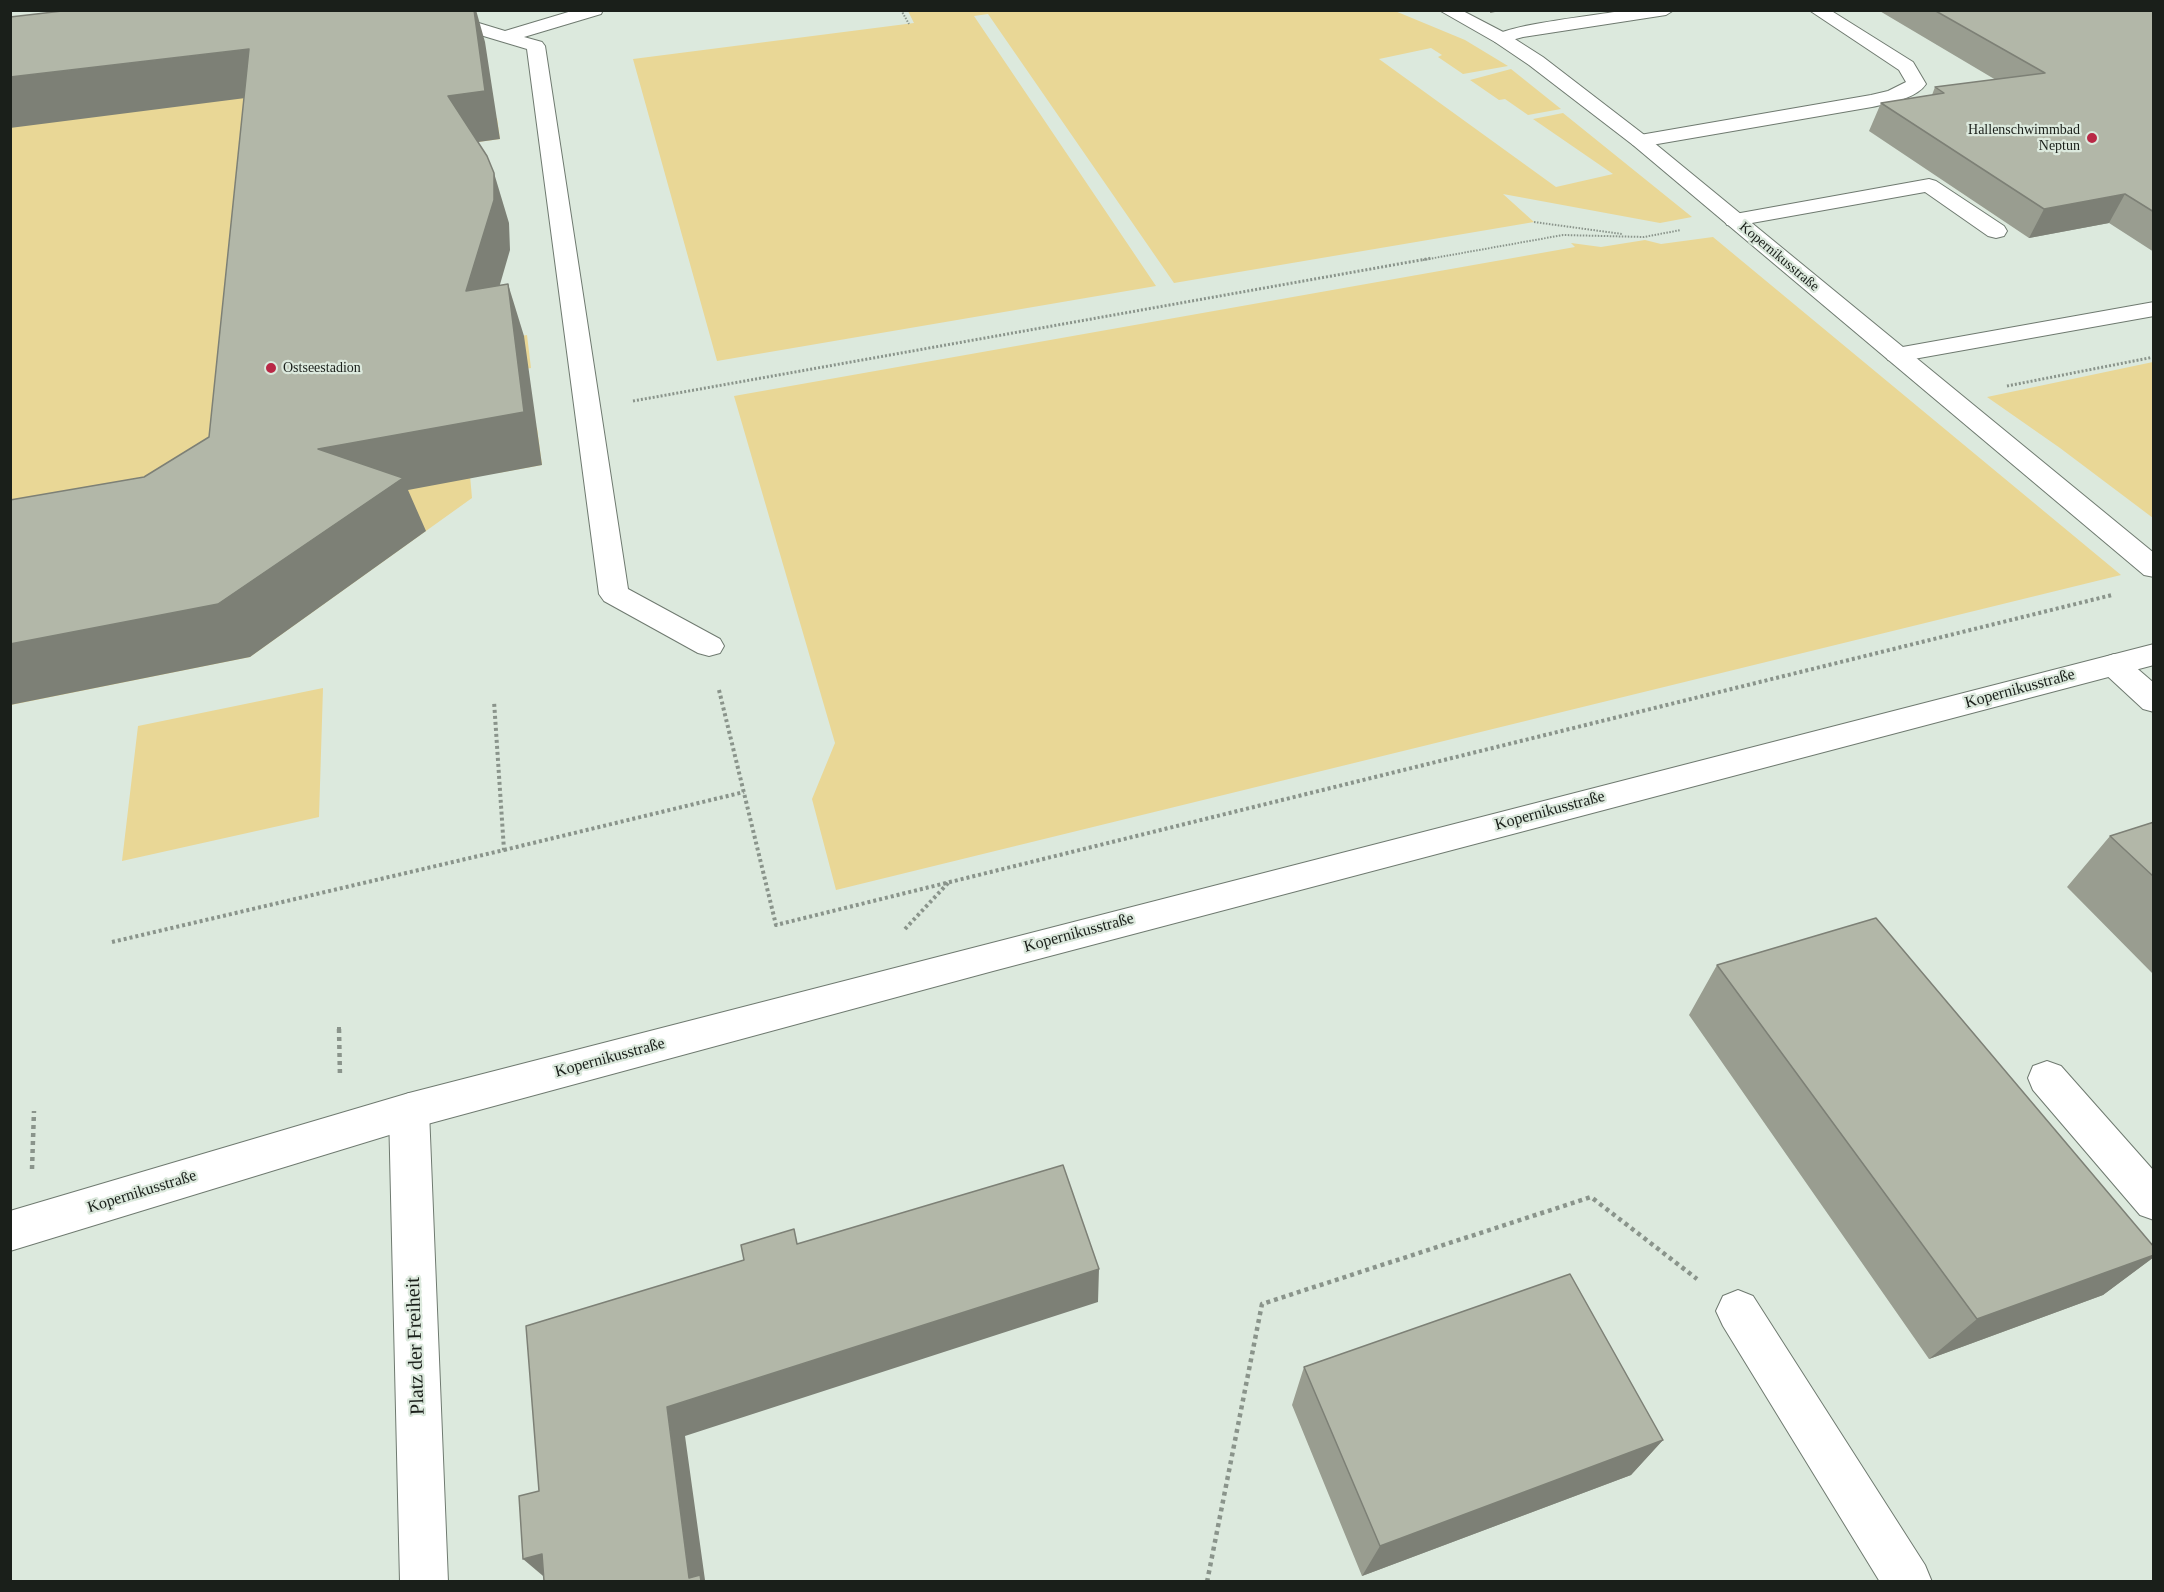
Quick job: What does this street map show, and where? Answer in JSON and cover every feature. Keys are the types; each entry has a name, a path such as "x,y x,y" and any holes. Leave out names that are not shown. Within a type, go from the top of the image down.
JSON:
{"street":[{"path":"416,10 536,46 614,594 709,646"},
{"path":"504,37 595,10"},
{"name":"Kopernikusstraße","path":"1447,10 1501,38 1536,61 1640,141 2154,567"},
{"path":"1501,38 1521,32 1666,10"},
{"path":"1640,141 1872,101 1895,95 1917,84 1906,66 1817,10"},
{"path":"1735,220 1929,185 1996,231"},
{"path":"1897,355 2154,309"},
{"name":"Kopernikusstraße","path":"10,1231 409,1111 993,956 2154,654"},
{"path":"2114,665 2154,701"},
{"path":"2047,1078 2154,1201"},
{"name":"Platz der Freiheit","path":"409,1111 424,1581"},
{"path":"1738,1311 1908,1581"}],"path":[{"path":"900,10 909,24"},
{"path":"588,408 1563,235 1644,237 1735,220"},
{"path":"1534,222 1644,237"},
{"path":"1949,398 2154,357"},
{"path":"728,727 776,925 2119,593"},
{"path":"494,701 504,849"},
{"path":"112,942 744,792"},
{"path":"31,1173 34,1111"},
{"path":"1207,1581 1262,1304 1591,1197 1738,1311"}],"shaded area":[{"path":"908,11 1395,11 1465,40 1508,66 1463,74 1438,57 1442,55 1431,48 1379,59 1556,187 1613,174 1533,119 1563,113 1692,217 1660,223 1503,194 1534,222 1174,283 988,14 974,16 1156,286 717,361 633,59 914,23"},
{"name":"Ostseestadion","path":"10,66 442,125 497,118 500,139 463,144 483,305 485,342 527,335 531,368 460,380 537,428 542,465 498,473 468,453 472,498 250,657 11,705"},
{"path":"1511,69 1561,109 1528,115 1505,99 1499,100 1470,80"},
{"path":"1713,237 2121,575 836,890 812,799 835,743 734,396 1575,247 1571,243 1601,247 1645,240 1661,244"},
{"path":"2153,362 2153,518 1987,397"},
{"path":"323,688 319,817 122,861 138,726"}],"building":[{"path":"71,10 474,10 485,91 448,96 487,156 494,173 494,200 466,291 508,284 524,412 318,449 403,478 218,604 10,644 10,500 144,477 209,437 249,49 10,77 10,17"},
{"name":"Hallenschwimmbad Neptun","path":"1934,10 2154,10 2154,212 2125,194 2044,209 1881,103 1944,93 1935,87 2045,73"},
{"path":"2154,822 2154,877 2110,836"},
{"path":"1876,918 2154,1247 2154,1255 1977,1319 1717,965"},
{"path":"1063,1165 1099,1269 667,1407 689,1578 700,1575 701,1581 544,1581 542,1554 523,1559 519,1496 539,1491 526,1326 744,1260 741,1245 794,1229 797,1244"},
{"path":"1570,1274 1663,1440 1380,1546 1304,1367"}],"place":[{"name":"Hallenschwimmbad Neptun","path":"2092,138"},
{"name":"Ostseestadion","path":"271,368"}]}
